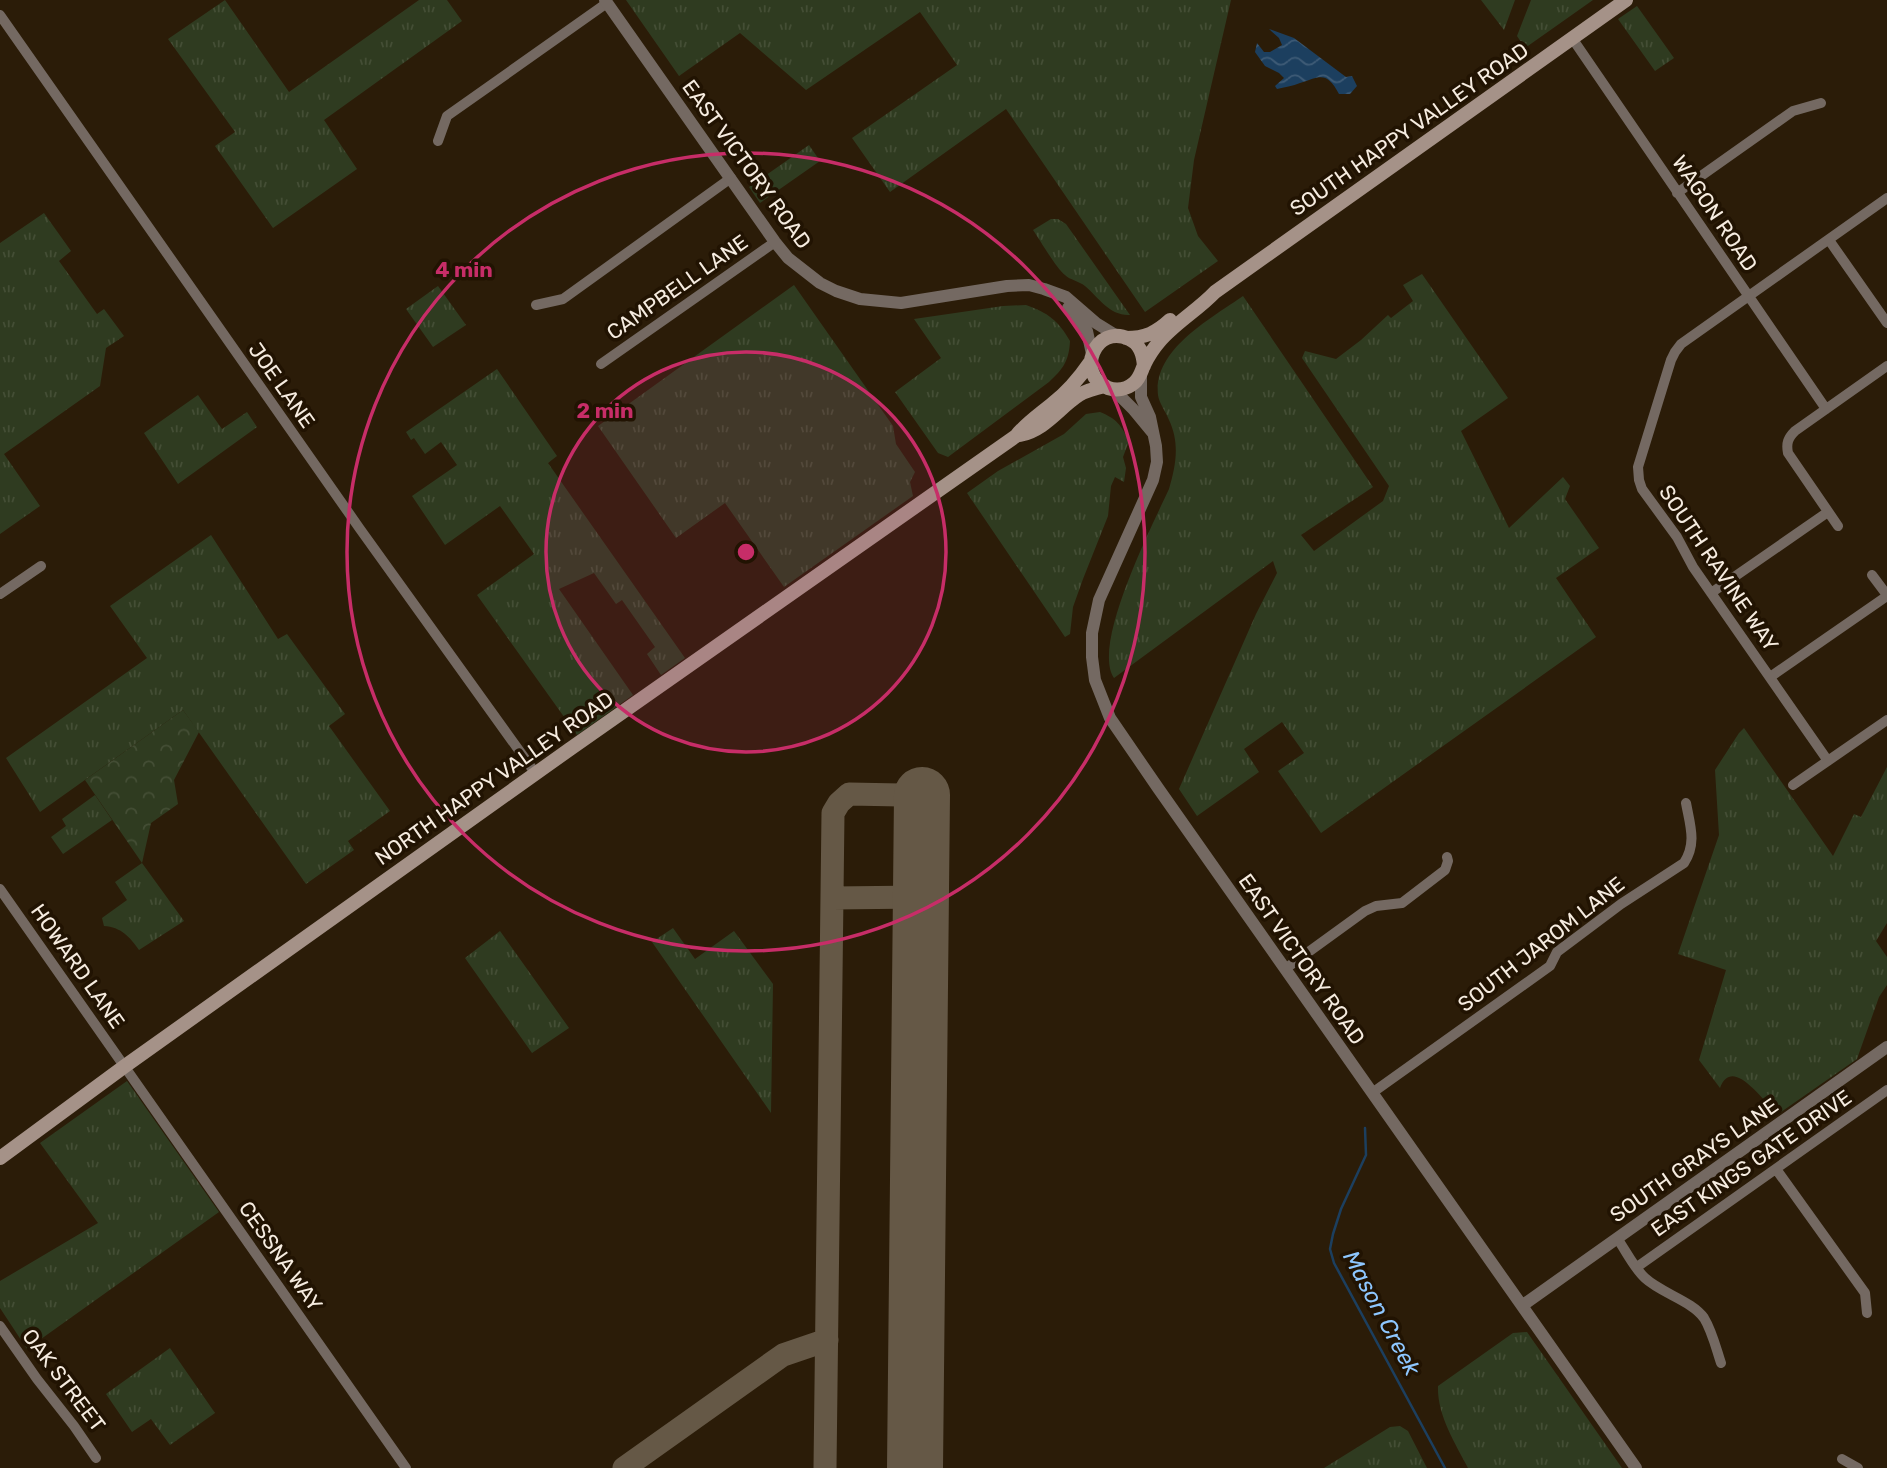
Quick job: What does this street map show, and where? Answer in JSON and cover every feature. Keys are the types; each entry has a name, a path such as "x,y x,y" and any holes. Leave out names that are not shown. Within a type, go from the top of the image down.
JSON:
{"main road":[{"name":"SOUTH HAPPY VALLEY ROAD","path":"1215,292 1626,0"},
{"path":"1215,292 1160,341 1137,381 1122,389 1109,388 1098,382 1093,374 1092,357 1101,342 1109,337 1138,338 1152,334 1188,306 1215,292"},
{"path":"1122,337 1134,342 1140,349 1143,370"},
{"name":"NORTH HAPPY VALLEY ROAD","path":"0,1158 125,1066 1016,436 1074,384 1092,357"},
{"name":"NORTH HAPPY VALLEY ROAD","path":"1016,436 1027,434 1039,427 1080,395 1090,390 1109,388"}],"street":[{"path":"438,141 447,116 606,1"},
{"name":"EAST VICTORY ROAD","path":"606,1 775,242 788,258 820,283 860,299 901,303 1029,285 1066,297 1096,323 1122,337"},
{"name":"JOE LANE","path":"0,15 360,529 536,774"},
{"name":"WAGON ROAD","path":"1572,38 1826,409"},
{"path":"1677,192 1793,111 1821,103"},
{"path":"536,305 562,299 731,178"},
{"name":"SOUTH RAVINE WAY","path":"1828,761 1693,567 1677,537 1643,489 1638,467 1675,352 1681,344 1887,198"},
{"path":"1829,240 1887,323"},
{"name":"CAMPBELL LANE","path":"601,364 775,242"},
{"path":"1057,294 1087,331 1092,357"},
{"path":"1838,526 1793,460 1787,445 1789,437 1887,366"},
{"name":"EAST VICTORY ROAD","path":"1143,370 1141,397 1150,417 1157,462 1153,480 1099,600 1092,633 1096,680 1111,719 1636,1468"},
{"path":"1109,388 1133,409 1153,433"},
{"path":"1711,593 1828,512"},
{"path":"0,594 41,566"},
{"path":"1770,677 1887,596 1872,575"},
{"path":"1794,785 1887,720"},
{"name":"SOUTH JAROM LANE","path":"1372,1093 1550,966 1557,952 1611,912 1684,863 1690,853 1693,838 1686,803"},
{"path":"1285,969 1365,911 1376,906 1402,903 1445,870 1447,857"},
{"name":"HOWARD LANE","path":"0,888 125,1066"},
{"name":"SOUTH GRAYS LANE","path":"1523,1305 1887,1047"},
{"name":"CESSNA WAY","path":"125,1066 406,1468"},
{"name":"EAST KINGS GATE DRIVE","path":"1637,1267 1887,1090"},
{"path":"1776,1169 1865,1293 1867,1313"},
{"path":"1617,1238 1643,1277 1703,1316 1721,1363"},
{"name":"OAK STREET","path":"0,1326 96,1458"},
{"path":"1842,1459 1858,1468"}],"green space":[{"path":"225,0 289,92 419,0 447,0 462,21 324,120 357,169 273,228 215,146 235,132 168,39"},
{"path":"626,0 1231,0 1194,160 1188,208 1198,236 1218,261 1145,312 1006,109 890,192 852,138 957,65 920,12 806,90 740,33 679,76"},
{"path":"1481,0 1515,0 1504,30"},
{"path":"1531,0 1593,0 1525,48 1517,36"},
{"path":"1637,6 1674,58 1655,71 1618,19"},
{"path":"809,145 820,161 760,203 749,187"},
{"path":"44,213 71,251 59,261 97,314 104,309 124,336 106,348 100,386 4,454 40,506 0,534 0,243"},
{"path":"1051,219 1058,219 1066,224 1130,315 1116,313 1085,286 1061,271 1033,230"},
{"path":"1422,274 1508,398 1461,431 1509,528 1563,477 1570,486 1565,499 1599,548 1556,578 1596,637 1321,833 1278,771 1304,753 1282,722 1244,749 1259,772 1197,816 1179,789 1256,614 1277,573 1273,561 1114,678 1109,662 1117,613 1139,555 1169,489 1175,463 1175,437 1158,395 1159,378 1165,363 1187,336 1243,296 1373,487 1301,535 1314,551 1383,501 1389,486 1302,358 1305,351 1336,359 1388,315 1391,318 1413,301 1403,285"},
{"path":"794,285 893,426 896,444 915,472 910,482 913,496 784,587 725,503 676,538 598,426"},
{"path":"438,286 466,325 433,347 406,309"},
{"path":"1026,305 1052,318 1066,334 1070,341 1064,364 1049,382 948,457 938,453 895,392 941,358 914,319"},
{"path":"497,369 557,456 548,463 685,658 661,675 647,654 655,647 622,600 616,604 594,573 559,589 633,695 577,735 477,595 534,554 500,506 445,545 412,496 457,465 441,442 425,454 414,438 411,440 406,432"},
{"path":"198,395 222,429 247,412 257,427 178,484 144,433"},
{"path":"1100,412 1118,423 1129,441 1123,457 1126,468 1124,482 1115,477 1111,486 1108,516 1073,607 1070,634 1065,637 967,493 998,471 1064,434 1086,414"},
{"path":"211,535 278,639 287,634 345,714 329,726 390,811 348,841 354,850 306,884 183,710 40,812 6,758 147,658 110,606"},
{"path":"183,710 199,732 174,780 178,804 151,823 142,863 85,780"},
{"path":"1744,728 1833,856 1854,814 1861,817 1887,767 1887,923 1876,941 1887,957 1887,985 1879,997 1857,1059 1781,1112 1768,1109 1770,1106 1758,1093 1737,1077 1731,1076 1720,1088 1699,1060 1726,970 1678,954 1719,835 1715,770"},
{"path":"95,795 112,820 63,854 51,837 66,826 62,819"},
{"path":"142,863 184,921 139,950 125,933 104,926 102,918 127,900 115,882"},
{"path":"673,928 695,959 734,931 773,984 771,1113 652,942"},
{"path":"500,931 569,1028 532,1053 465,958"},
{"path":"127,1081 219,1212 27,1349 0,1308 0,1281 98,1223 40,1143"},
{"path":"1527,1332 1622,1468 1468,1468 1440,1408 1438,1386 1513,1333"},
{"path":"170,1348 215,1413 170,1445 151,1419 132,1432 106,1394"},
{"path":"1400,1426 1408,1431 1427,1468 1324,1468 1390,1427"}],"water":[{"path":"1269,29 1294,38 1346,77 1352,76 1357,86 1350,94 1339,94 1331,82 1318,77 1277,89 1275,86 1284,78 1265,66 1255,52 1257,43 1264,52 1270,52 1282,45"}],"waterway":[{"name":"Mason Creek","path":"1365,1128 1366,1155 1341,1209 1330,1249 1334,1263 1445,1468"}],"taxiway":[{"path":"825,1468 833,813 849,794 901,795 922,806"},
{"path":"833,898 921,897"},
{"path":"624,1468 783,1355 827,1340"}],"runway":[{"path":"915,1468 922,795"}]}
